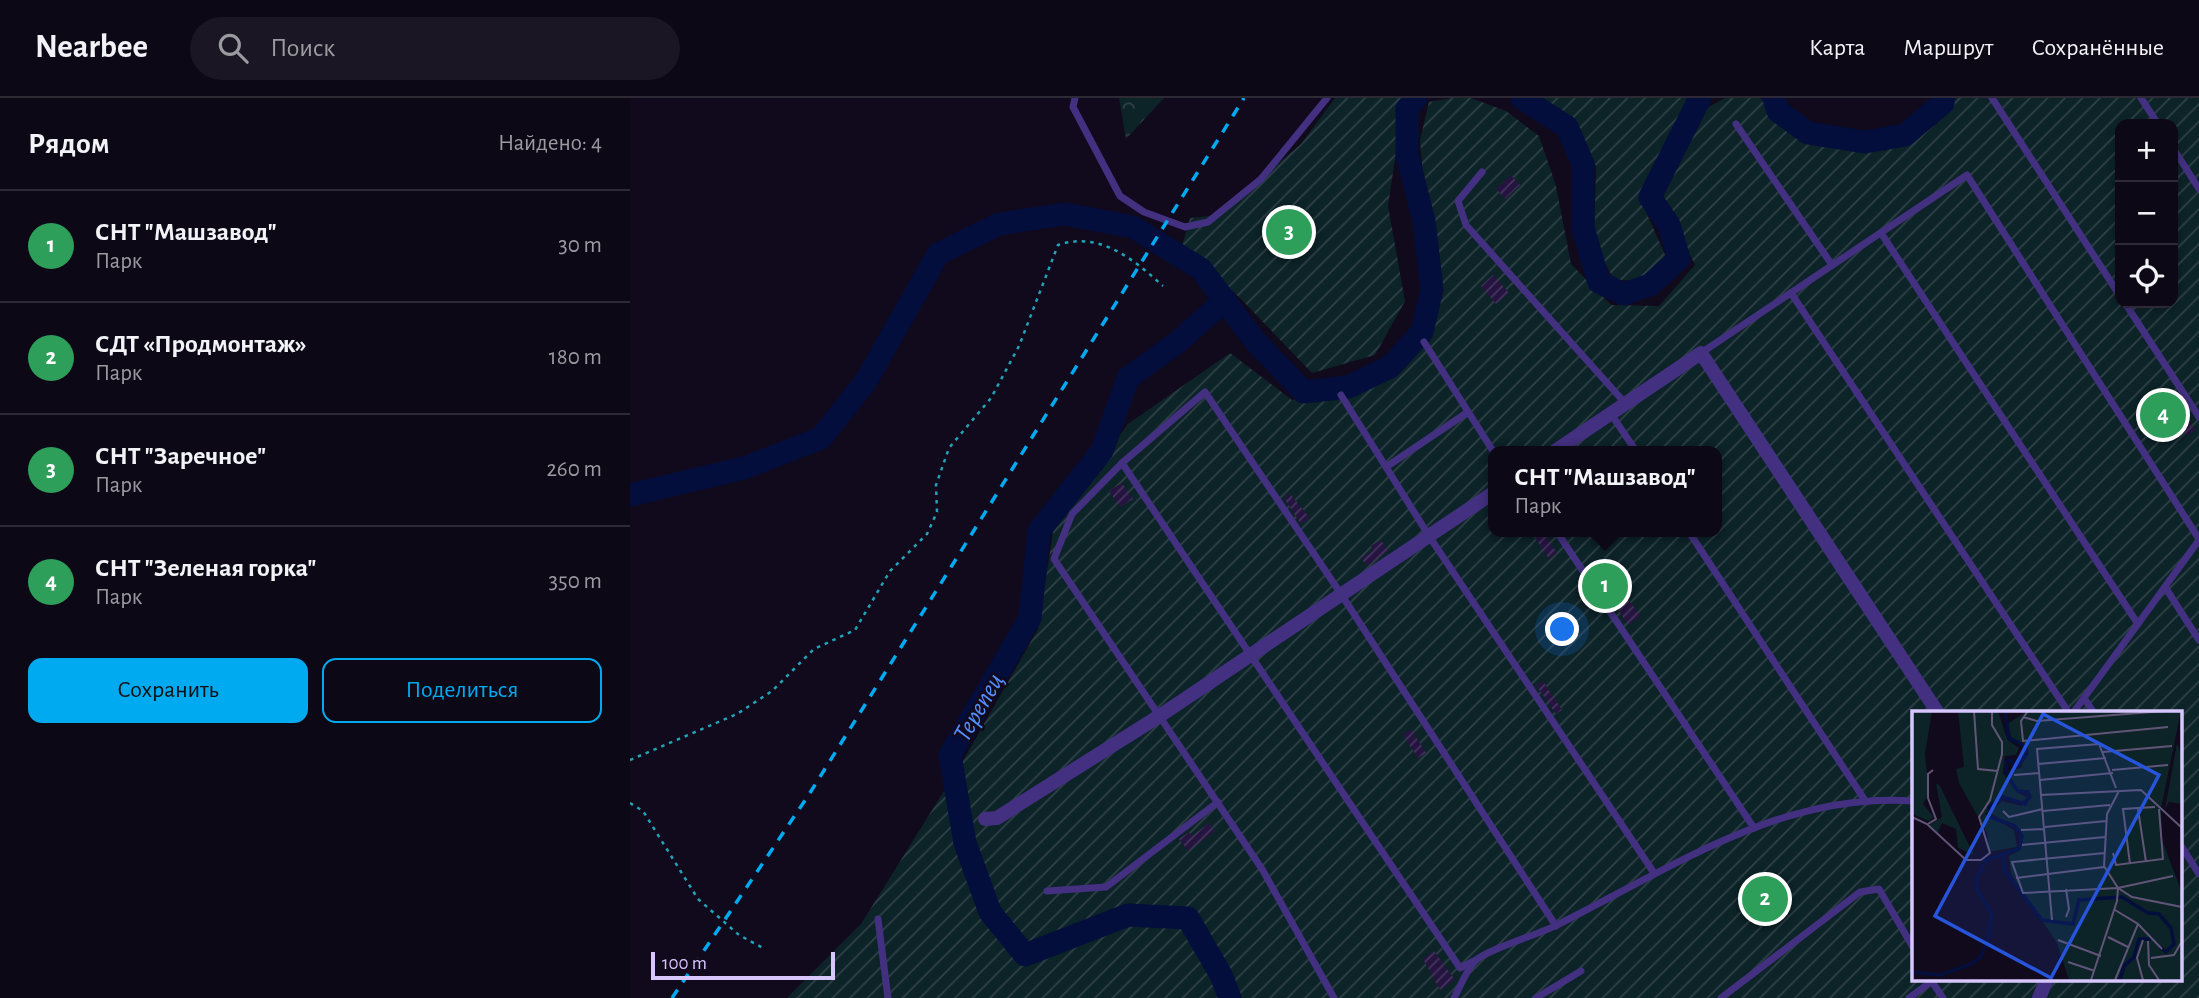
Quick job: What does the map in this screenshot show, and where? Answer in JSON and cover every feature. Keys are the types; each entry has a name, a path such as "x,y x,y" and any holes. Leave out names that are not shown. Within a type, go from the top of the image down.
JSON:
{"street":[{"path":"1563,446 1701,353 1937,711"},
{"path":"985,819 997,818 1161,715 1488,496"},
{"path":"2039,998 2046,981"}],"lane":[{"path":"1075,98 1073,107 1119,196 1144,212 1185,227 1208,222 1261,180 1327,98"},
{"path":"1993,98 2115,288"},
{"path":"2141,98 2155,119"},
{"path":"1735,124 1832,265"},
{"path":"2178,156 2199,189"},
{"path":"1482,172 1458,201 1466,225 1626,404"},
{"path":"1701,353 1967,175 2199,539 2073,711"},
{"path":"1881,233 2138,624"},
{"path":"1791,293 2070,711"},
{"path":"2128,308 2199,417"},
{"path":"1424,342 1490,446"},
{"path":"1334,998 1262,869 1054,559 1072,514 1122,463 1205,392 1341,594 1556,926"},
{"path":"1341,395 1429,536 1654,873"},
{"path":"1386,467 1468,412"},
{"path":"1611,414 1633,446"},
{"path":"1122,463 1460,968 1556,926 1654,873 1799,811 1867,802 1912,801"},
{"path":"1560,537 1754,828"},
{"path":"1692,537 1867,802"},
{"path":"2165,587 2199,640"},
{"path":"2084,698 2093,711"},
{"path":"1047,891 1106,887 1218,802"},
{"path":"2182,848 2199,874"},
{"path":"1721,998 1860,892 1879,889 1912,946"},
{"path":"878,919 888,998"},
{"path":"1454,998 1476,960"},
{"path":"1536,998 1581,971"},
{"path":"1909,998 1930,981"},
{"path":"1932,981 1943,998"}],"path":[{"path":"630,760 737,714 772,691 814,649 855,630 890,571 927,534 937,512 936,485 949,448 991,398 1019,346 1058,245 1078,238 1128,255 1163,286"},
{"path":"630,803 643,811 698,899 739,934 763,948"}],"green space":[{"path":"1119,98 1164,98 1126,139"},
{"path":"1335,98 1404,98 1388,206 1405,301 1375,355 1312,373 1240,298 1182,246 1190,218 1218,215 1301,144"},
{"path":"1471,98 1506,111 1539,136 1556,186 1571,264 1611,305 1659,306 1695,265 1663,199 1669,172 1698,113 1725,98 1760,98 1801,140 1876,146 1937,124 1942,98 2199,98 2199,998 787,998 861,924 964,759 1038,629 1054,526 1128,424 1230,353 1292,400 1344,392 1393,375 1419,347 1438,287 1426,213 1420,140 1429,102"},
{"path":"1538,98 1689,98 1639,196 1667,259 1645,281 1614,280 1594,243 1596,166 1573,123"}],"building":[{"path":"1511,175 1520,185 1505,199 1496,189"},
{"path":"1493,275 1509,293 1496,304 1481,286"},
{"path":"2177,401 2195,430 2187,436 2168,407"},
{"path":"1122,483 1133,499 1120,507 1109,491"},
{"path":"1290,494 1310,518 1301,524 1284,498"},
{"path":"1534,537 1546,537 1557,553 1549,559"},
{"path":"1381,540 1388,551 1367,566 1361,558 1374,550 1371,546"},
{"path":"1621,591 1641,616 1628,625 1611,598"},
{"path":"1543,681 1562,710 1556,714 1536,685"},
{"path":"1411,729 1426,753 1418,758 1403,735"},
{"path":"1209,823 1215,831 1188,851 1179,839 1189,832 1192,836"},
{"path":"1434,951 1455,980 1440,990 1423,959"}],"waterway":[{"path":"630,495 744,468 821,438 866,381 938,254 999,224 1065,214 1133,227 1201,269 1256,342 1304,392 1348,387 1390,367 1422,332 1432,289 1424,221 1407,154 1407,109 1416,98"},
{"path":"1522,98 1567,127 1583,164 1583,228 1599,282 1624,294 1650,285 1679,259 1669,225 1650,197 1700,98"},
{"path":"1774,98 1778,111 1808,133 1865,142 1905,135 1943,103 1944,98"},
{"name":"Терепец","path":"1225,300 1178,342 1128,378 1102,451 1039,531 1030,618 950,755 965,843 990,912 1025,955 1128,915 1188,918 1221,975 1230,998"}],"railway":[{"path":"672,998 808,796 1244,98"}],"place":[{"name":"СНТ \"Заречное\"","path":"1289,232"},
{"name":"СНТ \"Зеленая горка\"","path":"2163,415"},
{"name":"СНТ \"Машзавод\"","path":"1605,586"},
{"name":"СДТ «Продмонтаж»","path":"1765,899"}]}
